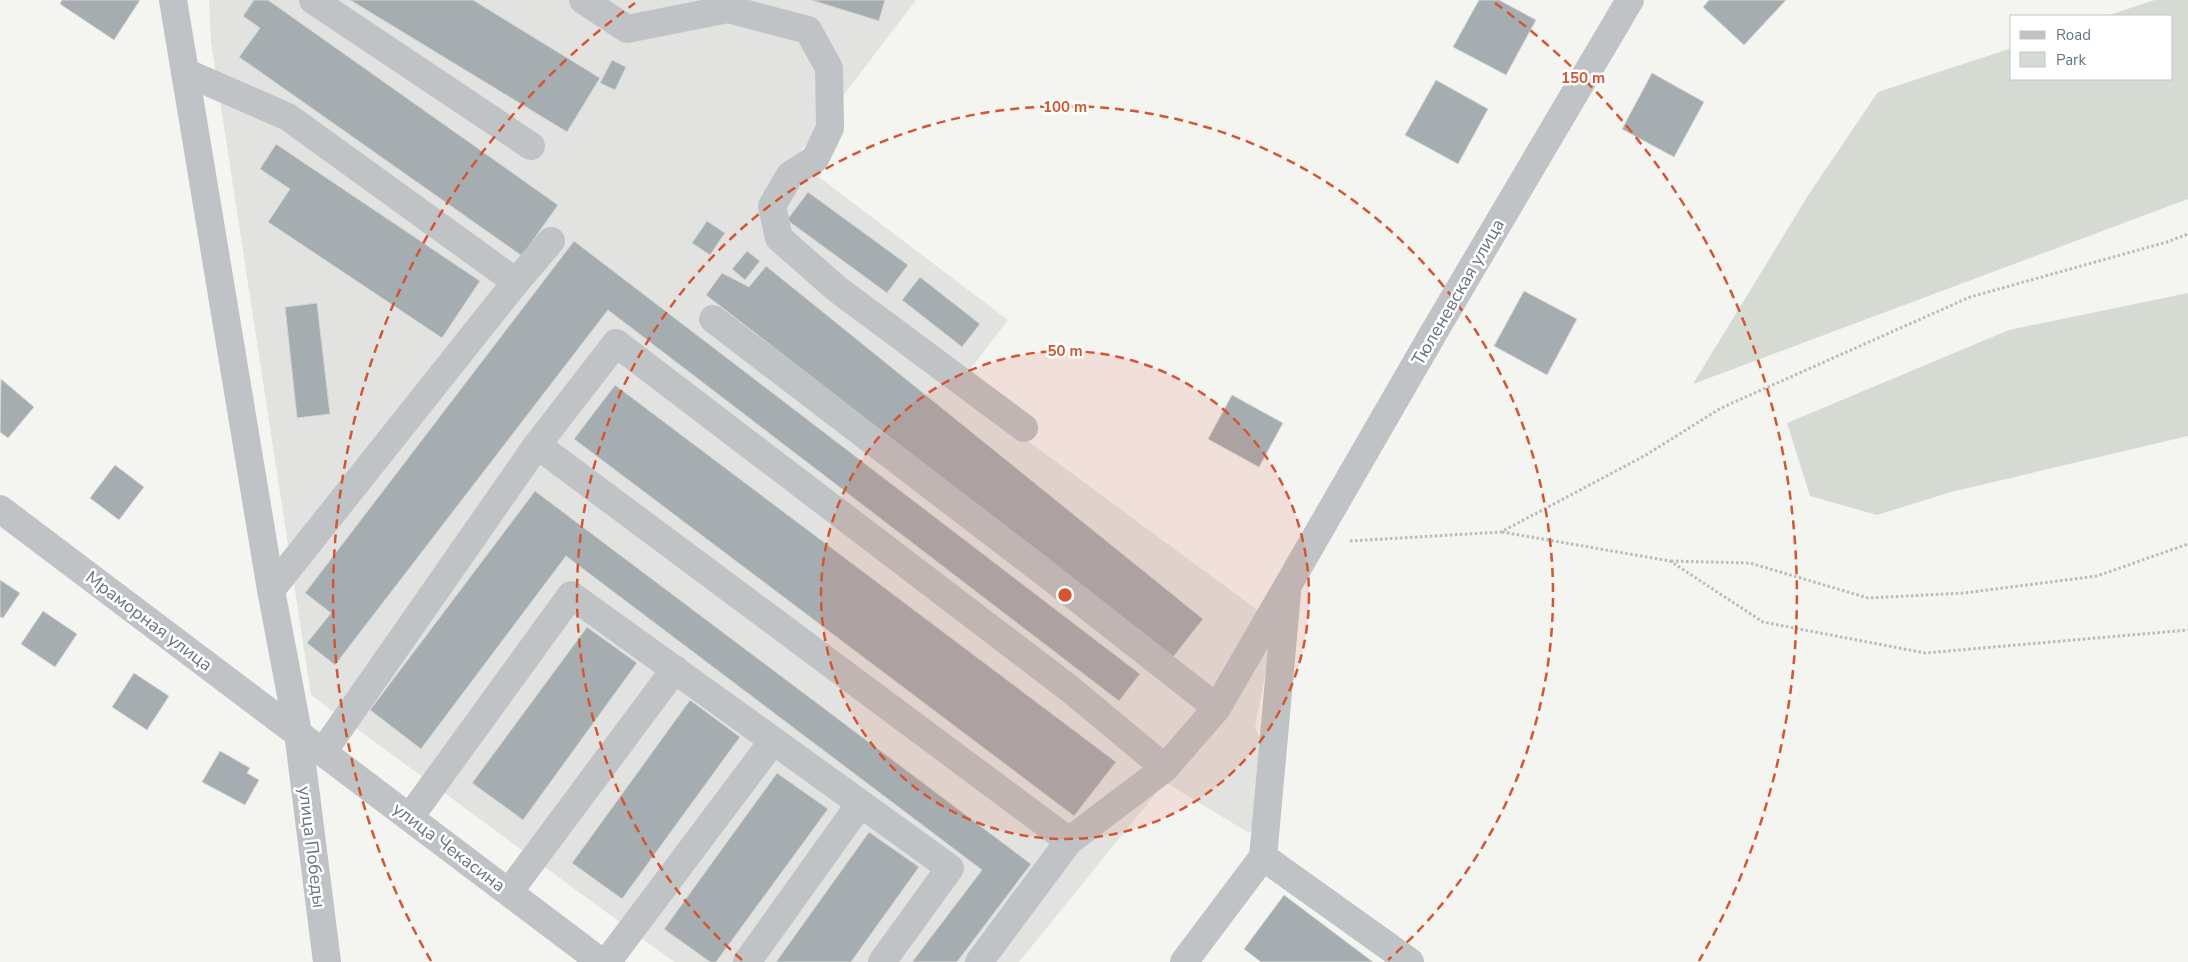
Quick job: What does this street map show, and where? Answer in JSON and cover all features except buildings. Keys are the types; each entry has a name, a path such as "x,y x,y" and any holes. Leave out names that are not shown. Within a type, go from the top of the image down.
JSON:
{"street":[{"name":"улица Победы","path":"173,0 271,590 298,732 327,962"},
{"path":"313,0 531,146"},
{"path":"583,0 627,28 728,10 808,30 829,68 830,128 815,159 790,175 772,206 779,238 837,289 1024,428"},
{"name":"Тюленевская улица","path":"979,962 1069,841 1165,768 1217,708 1630,0"},
{"path":"185,72 288,117 516,282"},
{"path":"271,590 516,282 551,241"},
{"path":"713,320 1045,572 1217,708"},
{"path":"323,752 537,445 616,343 1070,689 1165,768"},
{"path":"537,445 1069,841"},
{"name":"Мраморная улица","path":"0,509 298,732"},
{"path":"1184,962 1263,856 1288,585"},
{"path":"410,817 571,595 950,868 882,962"},
{"path":"509,892 675,669"},
{"name":"улица Чекасина","path":"298,732 601,962"},
{"path":"607,962 773,740"},
{"path":"747,962 860,804"},
{"path":"1263,856 1410,962"}],"path":[{"path":"1501,532 1646,455 1721,408 1970,297 2167,242 2188,234"},
{"path":"1312,543 1501,532 1670,561 1750,563 1868,598 1964,593 2097,576 2188,544"},
{"path":"1670,561 1763,622 1925,653 2188,630"}],"shaded area":[{"path":"209,0 916,0 795,159 1008,320 956,388 1275,623 1255,727 1282,786 1249,833 1165,782 1019,962 674,962 311,695 211,42"}],"green space":[{"path":"2155,0 2188,0 2188,199 1693,384 1809,194 1878,92 2010,49 2010,80 2173,80 2173,15 2109,15"},
{"path":"2188,293 2188,436 1951,492 1877,515 1810,496 1787,423 2009,330"}]}
